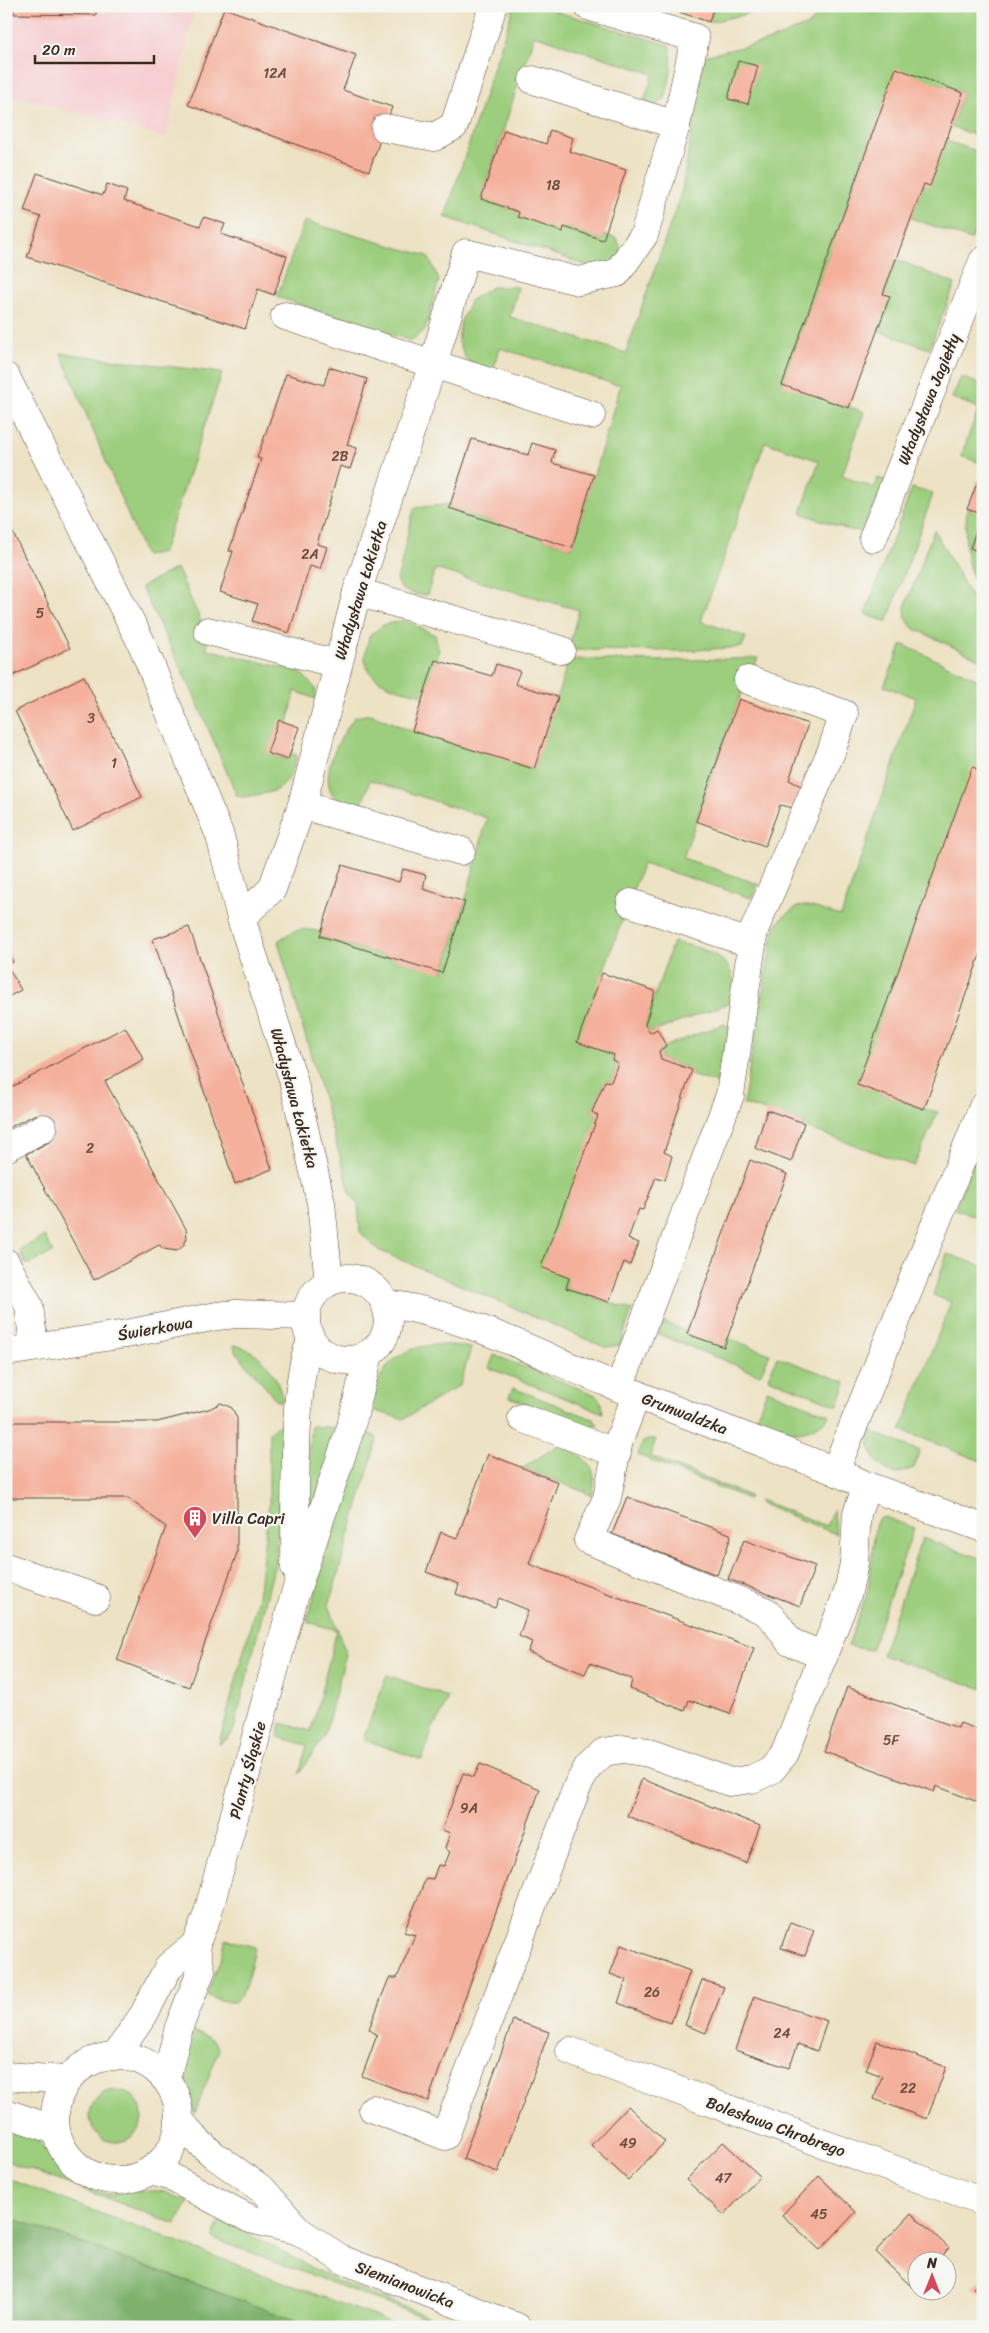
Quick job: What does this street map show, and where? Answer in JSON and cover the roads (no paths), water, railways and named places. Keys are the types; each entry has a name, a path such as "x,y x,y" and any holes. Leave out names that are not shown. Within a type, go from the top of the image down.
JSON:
{"street":[{"path":"385,128 434,137 454,126 493,6"},
{"path":"533,80 676,125 695,38 588,6"},
{"name":"Władysława Łokietka","path":"241,918 272,889 302,805 357,592 433,364 466,253 578,281 617,273 644,235 676,125"},
{"name":"Władysława Jagiełły","path":"873,538 983,261"},
{"path":"286,316 591,415"},
{"name":"Władysława Łokietka","path":"6,377 142,644 220,836 241,918 293,1079 321,1203 329,1282"},
{"path":"357,592 561,650"},
{"path":"208,631 338,664"},
{"path":"748,680 844,714 831,752 754,930 730,1095 628,1391 607,1498 588,1540 765,1612 775,1621 790,1642 824,1656"},
{"path":"302,805 461,852"},
{"path":"631,903 752,944"},
{"path":"835,1471 983,1107"},
{"path":"6,1148 43,1128"},
{"path":"6,1263 29,1306 34,1347"},
{"path":"348,1278 366,1283 374,1288 385,1304 388,1320 385,1336 376,1349 357,1359 338,1359 320,1351 307,1334 304,1316 311,1298 316,1291 329,1282 348,1278"},
{"name":"Grunwaldzka","path":"385,1304 406,1306 464,1324 628,1391 835,1471 867,1486 983,1528"},
{"name":"Świerkowa","path":"6,1352 118,1335 217,1316 236,1314 304,1316"},
{"path":"295,1594 298,1401 306,1349 312,1342"},
{"path":"295,1594 350,1430 369,1354"},
{"path":"522,1418 617,1453"},
{"path":"373,2109 445,2136 577,1787 588,1767 604,1752 622,1749 649,1753 730,1782 752,1779 772,1770 785,1753 824,1656 852,1578 858,1513 867,1486"},
{"path":"6,1567 96,1598"},
{"name":"Planty Śląskie","path":"116,2055 144,2014 170,1966 195,1945 207,1916 295,1594"},
{"path":"166,2079 179,2027 201,1971 195,1945"},
{"name":"Bolesława Chrobrego","path":"570,2051 983,2202"},
{"path":"116,2055 144,2061 166,2079 178,2105 180,2120 176,2139 166,2156 150,2171 129,2179 104,2180 82,2171 64,2153 55,2130 55,2104 66,2080 88,2062 116,2055"},
{"path":"6,2076 66,2080"},
{"path":"6,2113 55,2130"},
{"name":"Siemianowicka","path":"180,2120 193,2137 215,2156 263,2190 299,2231 343,2260 517,2327"},
{"name":"Siemianowicka","path":"150,2171 169,2176 250,2219 299,2231"}],"place":[{"name":"Villa Capri","path":"195,1539"}]}
